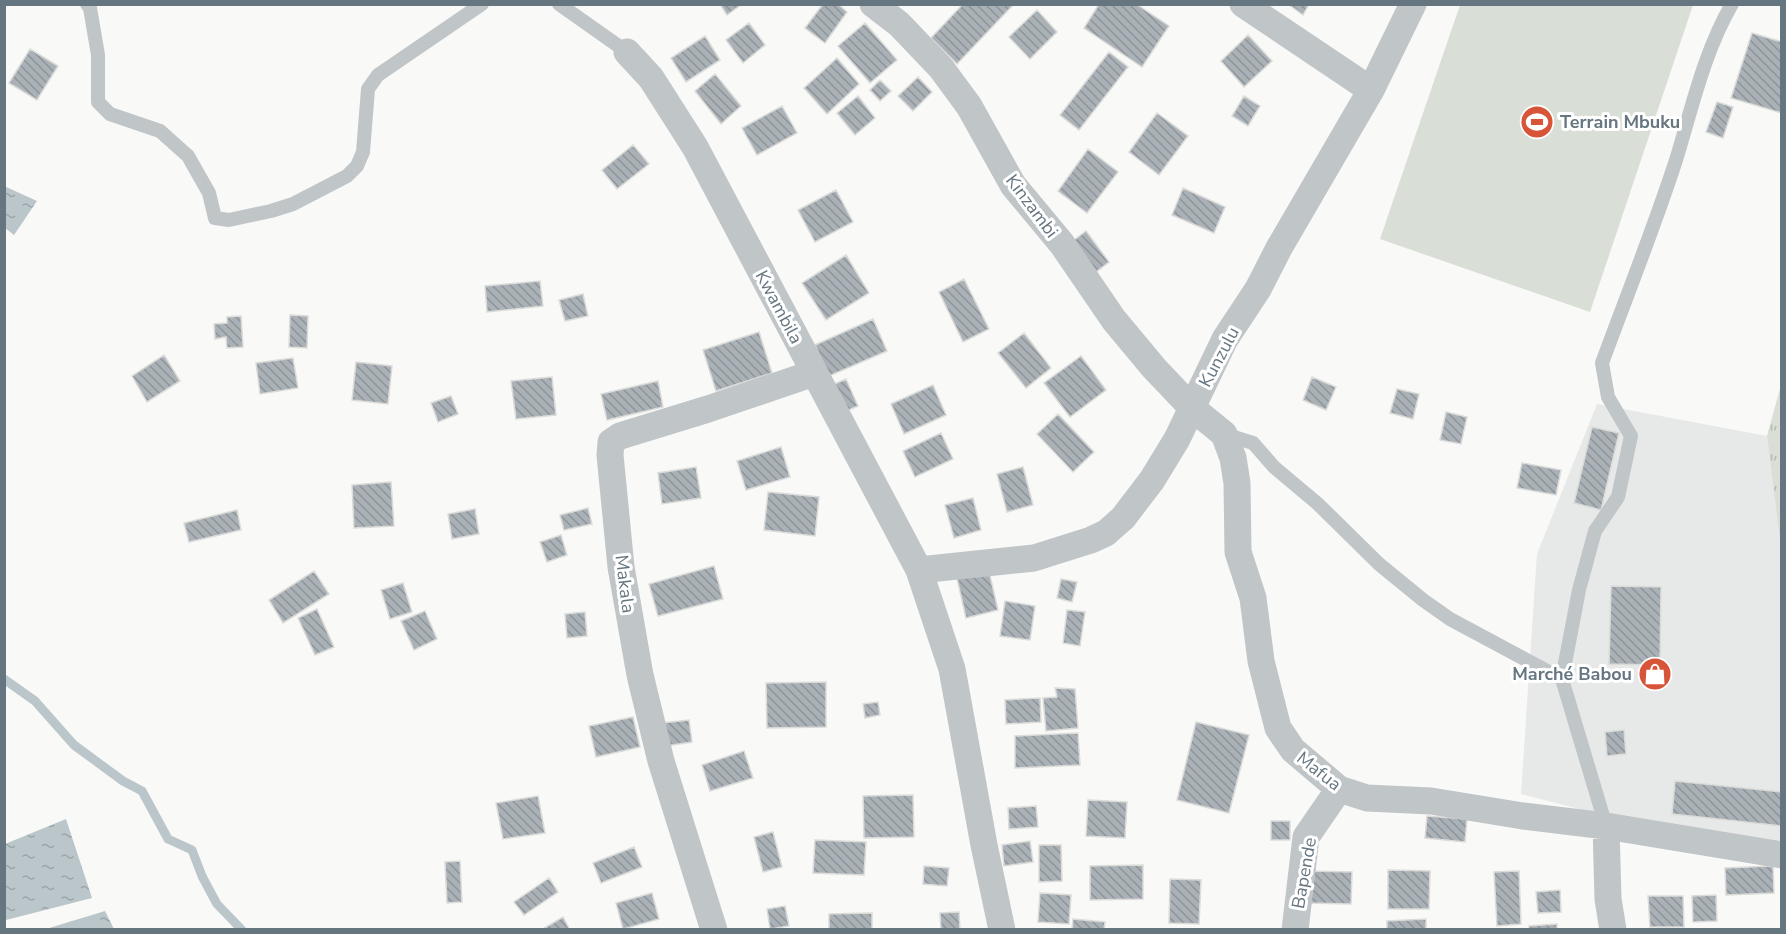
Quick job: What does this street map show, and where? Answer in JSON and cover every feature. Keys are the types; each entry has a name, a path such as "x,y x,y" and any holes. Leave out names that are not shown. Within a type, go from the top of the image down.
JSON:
{"street":[{"name":"Kinzambi","path":"873,4 899,24 941,68 969,106 1013,185 1062,244 1114,320 1154,368 1192,408"},
{"path":"1243,4 1371,90"},
{"name":"Kunzulu","path":"919,570 1034,558 1091,540 1106,533 1123,518 1152,480 1192,408 1225,339 1258,289 1279,248 1371,90 1413,4"},
{"name":"Kwambila","path":"627,52 651,78 694,147 919,570"},
{"name":"Makala","path":"714,930 661,761 640,675 621,567 610,454 611,442 620,436 814,373"},
{"path":"1192,408 1224,434"},
{"name":"Mafua","path":"1224,434 1233,458 1237,483 1238,552 1252,598 1261,661 1278,728 1293,750 1339,789 1367,798 1431,801 1523,816 1606,826 1782,855"},
{"path":"919,570 952,669 1002,930"},
{"name":"Bapende","path":"1295,930 1306,837 1339,789"},
{"path":"1606,826 1608,899 1613,930"}],"lane":[{"path":"87,4 90,8 98,55 98,102 110,114 160,131 188,156 209,193 215,218 230,220 293,204 347,176 357,166 363,152 368,89 378,75 482,4"},
{"path":"559,4 627,52"},
{"path":"1606,826 1563,679 1579,590 1595,531 1618,496 1631,436 1608,397 1602,363 1675,161 1704,68 1732,4"},
{"path":"1224,434 1253,443 1274,467 1318,504 1379,564 1423,600 1450,619 1563,679"}],"shaded area":[{"name":"Marché Babou","path":"1597,404 1767,436 1782,546 1781,849 1629,822 1521,794 1537,554"}],"green space":[{"name":"Terrain Mbuku","path":"1460,5 1693,5 1590,312 1380,239"},
{"path":"1781,385 1781,546 1767,436"}],"water":[{"path":"4,186 37,201 14,235 5,228"},
{"path":"66,819 92,898 6,920 5,844"},
{"path":"105,911 114,929 46,929"}],"building":[{"path":"720,4 742,4 727,15"},
{"path":"823,4 838,4 847,12 825,43 805,28"},
{"path":"963,4 1014,4 957,64 931,38"},
{"path":"1099,4 1136,4 1169,26 1142,67 1084,28"},
{"path":"1288,4 1309,4 1303,15"},
{"path":"1037,10 1057,32 1030,59 1009,37"},
{"path":"749,23 765,45 743,63 726,40"},
{"path":"865,23 897,60 870,83 838,46"},
{"path":"1752,33 1782,42 1782,113 1731,98"},
{"path":"1248,35 1272,61 1244,87 1221,61"},
{"path":"705,36 720,60 686,82 671,58"},
{"path":"30,49 58,66 37,100 9,83"},
{"path":"1109,52 1128,67 1079,130 1060,115"},
{"path":"837,58 859,84 827,114 804,88"},
{"path":"715,74 741,106 721,124 695,91"},
{"path":"918,77 932,92 913,111 898,96"},
{"path":"880,80 891,91 880,101 870,90"},
{"path":"858,96 875,118 855,135 837,113"},
{"path":"1244,96 1260,106 1248,126 1232,116"},
{"path":"1717,102 1733,107 1723,138 1706,132"},
{"path":"782,106 797,133 757,155 742,128"},
{"path":"1157,113 1188,136 1159,175 1129,152"},
{"path":"633,145 649,164 617,189 602,170"},
{"path":"1088,149 1118,172 1087,213 1058,191"},
{"path":"1183,188 1225,207 1214,233 1172,215"},
{"path":"836,190 853,222 815,242 798,210"},
{"path":"1086,231 1109,262 1092,275 1069,244"},
{"path":"846,255 869,293 826,320 802,283"},
{"path":"964,279 989,329 963,342 939,292"},
{"path":"540,281 543,306 487,312 485,286"},
{"path":"583,294 588,316 565,321 559,300"},
{"path":"290,315 308,316 307,348 289,347"},
{"path":"241,316 243,347 227,348 226,337 215,339 214,324 227,323 227,317"},
{"path":"873,319 887,351 829,376 815,345"},
{"path":"759,332 772,373 716,391 703,350"},
{"path":"1024,333 1051,368 1026,388 998,353"},
{"path":"164,355 180,381 147,402 132,376"},
{"path":"1081,356 1106,390 1070,417 1044,383"},
{"path":"293,358 298,388 260,394 256,363"},
{"path":"356,362 392,366 388,404 352,400"},
{"path":"552,377 556,415 516,419 511,381"},
{"path":"1312,377 1336,387 1326,410 1303,400"},
{"path":"846,379 858,406 842,413 830,386"},
{"path":"658,381 663,407 607,420 601,394"},
{"path":"933,385 946,415 904,434 891,404"},
{"path":"1397,389 1419,394 1413,419 1390,413"},
{"path":"451,396 458,414 438,422 431,403"},
{"path":"1446,412 1467,417 1461,444 1440,440"},
{"path":"1058,414 1094,452 1073,472 1037,434"},
{"path":"1592,427 1619,433 1601,510 1574,503"},
{"path":"941,433 953,459 915,477 903,451"},
{"path":"781,447 790,477 746,490 737,461"},
{"path":"1522,463 1561,470 1556,495 1517,488"},
{"path":"696,467 701,498 662,504 658,473"},
{"path":"1023,467 1033,505 1007,512 997,474"},
{"path":"391,482 394,526 354,528 352,485"},
{"path":"768,492 819,497 815,536 764,530"},
{"path":"973,498 981,530 954,538 945,505"},
{"path":"588,508 592,524 564,530 560,515"},
{"path":"475,509 479,534 452,539 448,514"},
{"path":"237,510 241,530 189,542 184,523"},
{"path":"561,535 567,555 547,562 540,542"},
{"path":"714,566 723,599 658,616 649,584"},
{"path":"988,567 998,610 966,618 956,574"},
{"path":"314,571 329,594 283,623 269,600"},
{"path":"1061,579 1077,582 1072,602 1057,598"},
{"path":"403,583 412,612 390,619 381,590"},
{"path":"1611,586 1661,587 1660,665 1609,664"},
{"path":"1005,601 1035,606 1030,640 1000,636"},
{"path":"317,609 334,647 315,655 298,618"},
{"path":"1067,610 1085,612 1080,646 1063,643"},
{"path":"425,611 437,639 414,650 401,621"},
{"path":"585,612 587,636 567,638 565,614"},
{"path":"826,682 826,727 767,728 766,683"},
{"path":"1055,688 1075,689 1078,728 1046,731 1043,698 1057,697"},
{"path":"1040,698 1041,722 1006,724 1005,700"},
{"path":"878,702 880,715 865,718 863,704"},
{"path":"633,717 640,747 596,757 589,726"},
{"path":"689,720 692,742 666,746 662,723"},
{"path":"1196,722 1249,735 1229,813 1177,800"},
{"path":"1624,730 1626,754 1607,756 1605,732"},
{"path":"1078,733 1080,765 1015,768 1015,736"},
{"path":"744,751 753,778 710,791 702,765"},
{"path":"1675,781 1782,792 1782,826 1672,814"},
{"path":"913,795 914,837 864,838 863,796"},
{"path":"538,796 545,833 503,839 496,803"},
{"path":"1088,800 1127,802 1125,838 1086,836"},
{"path":"1036,806 1038,827 1009,829 1008,808"},
{"path":"1427,816 1467,819 1465,842 1425,838"},
{"path":"1271,821 1290,821 1290,840 1271,840"},
{"path":"773,832 782,867 763,872 754,837"},
{"path":"815,840 866,842 864,875 813,873"},
{"path":"1030,841 1033,862 1004,866 1002,845"},
{"path":"1039,845 1061,845 1062,881 1039,882"},
{"path":"634,847 642,867 601,883 593,863"},
{"path":"460,861 462,902 447,903 445,862"},
{"path":"1143,865 1143,899 1090,900 1090,866"},
{"path":"924,866 949,868 947,886 923,884"},
{"path":"1773,866 1774,893 1726,895 1725,868"},
{"path":"1388,870 1430,871 1429,909 1388,909"},
{"path":"1308,871 1352,872 1351,904 1308,903"},
{"path":"1519,871 1521,924 1497,926 1494,872"},
{"path":"549,878 558,892 524,915 514,902"},
{"path":"1170,879 1201,880 1199,924 1169,923"},
{"path":"1560,890 1561,912 1538,913 1536,892"},
{"path":"652,893 659,919 623,929 616,903"},
{"path":"1040,893 1071,895 1069,924 1038,922"},
{"path":"1716,895 1717,921 1693,922 1692,896"},
{"path":"1648,896 1683,896 1684,927 1650,927"},
{"path":"785,906 789,926 770,929 767,909"},
{"path":"959,912 960,930 941,930 940,913"},
{"path":"872,913 872,930 829,930 829,914"},
{"path":"563,917 570,930 541,930"},
{"path":"1073,919 1105,922 1104,930 1072,930"},
{"path":"1426,919 1426,930 1387,930 1387,921"},
{"path":"1557,924 1557,930 1529,930 1529,926"}],"waterway":[{"path":"4,679 35,701 74,745 123,781 142,791 168,839 192,850 202,876 217,904 242,930"}],"place":[{"name":"Terrain Mbuku","path":"1537,122"},
{"name":"Marché Babou","path":"1655,674"}]}
